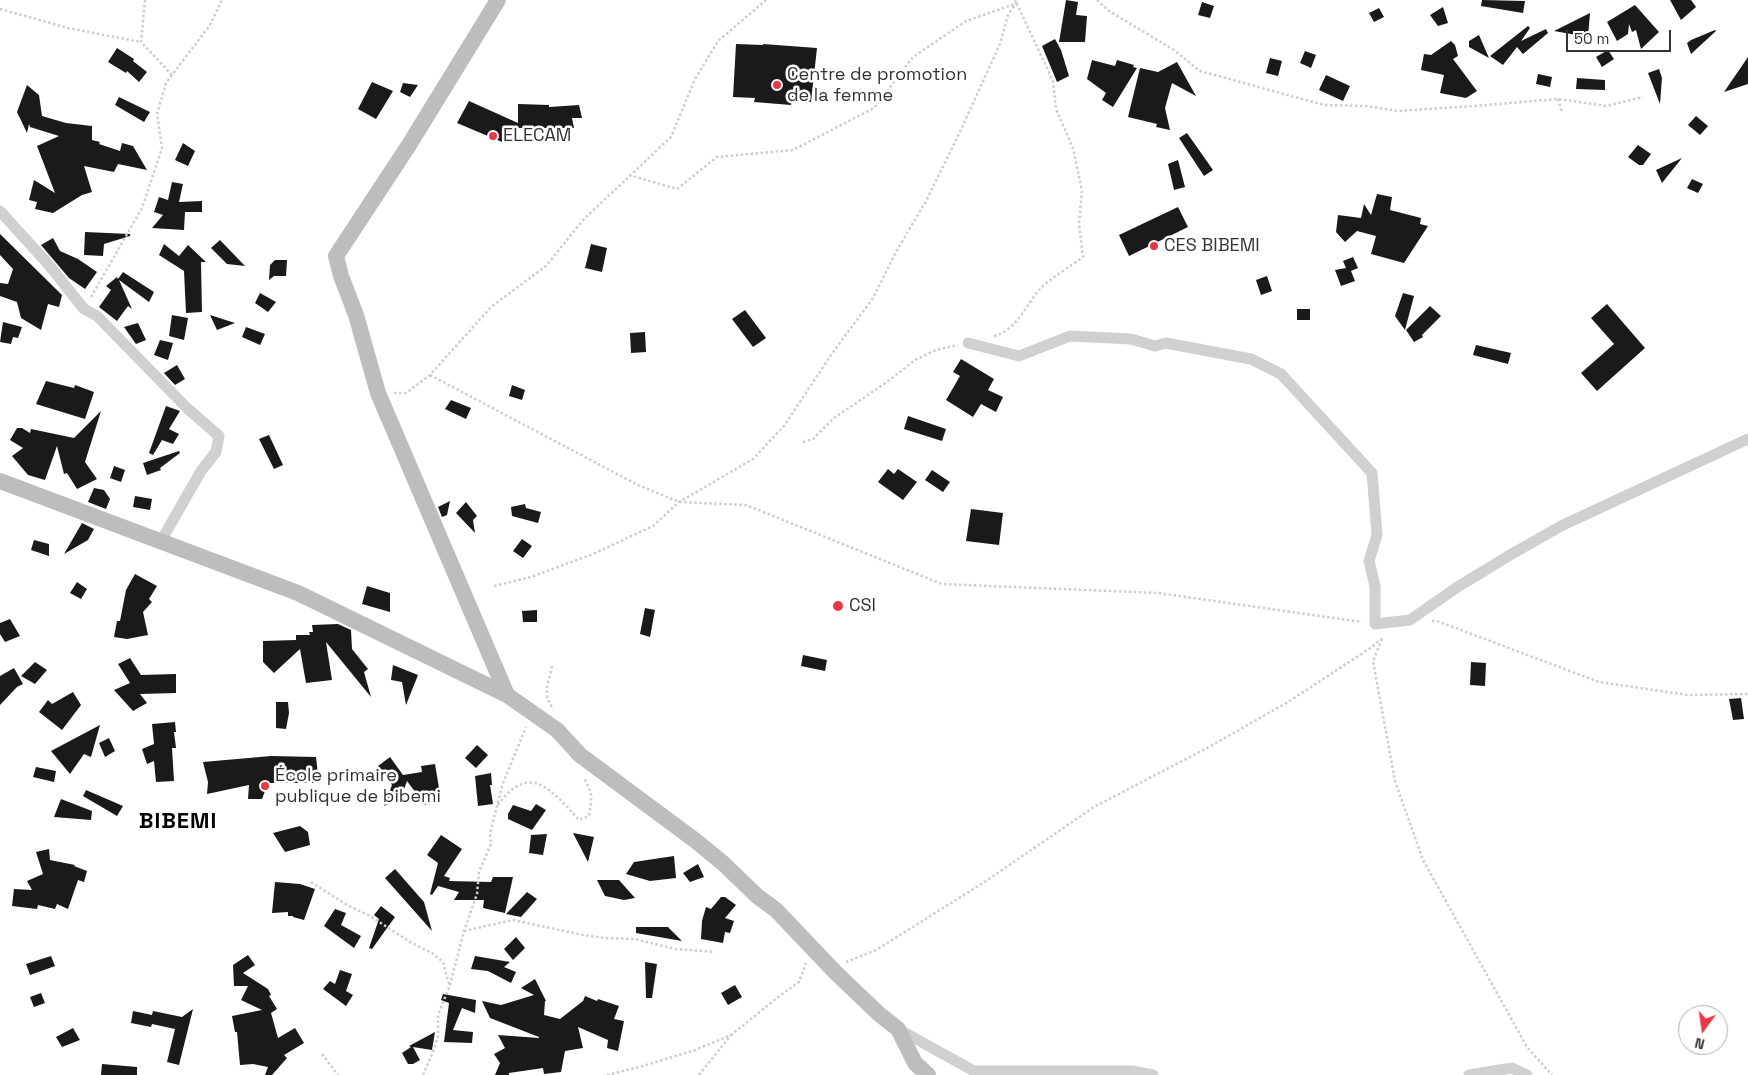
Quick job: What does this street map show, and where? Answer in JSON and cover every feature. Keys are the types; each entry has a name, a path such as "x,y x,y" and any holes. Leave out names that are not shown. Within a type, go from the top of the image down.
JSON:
{"main road":[{"path":"498,0 409,145 336,256 356,315 378,393 508,694"},
{"path":"0,481 298,593 508,694 557,730 580,755 696,841 724,864 757,896 776,910 836,973 898,1028 914,1063 928,1075"}],"street":[{"path":"0,211 49,265 84,309 97,316 175,395 219,436 216,452 201,471 161,541"},
{"path":"968,343 1018,356 1070,336 1131,339 1155,346 1166,343 1251,359 1281,374 1372,473 1377,535 1369,561 1375,586 1375,624 1410,620 1456,588 1561,526 1748,438"},
{"path":"898,1028 974,1071 1132,1071 1154,1075"},
{"path":"1469,1075 1512,1068 1527,1075"}],"path":[{"path":"141,42 145,0"},
{"path":"84,309 142,208 162,148 157,114 166,83 210,25 222,0"},
{"path":"378,393 406,393 430,375 491,307 546,266 584,220 629,175 672,137 695,79 718,41 766,0"},
{"path":"1097,0 1109,11 1174,50 1200,71 1324,105"},
{"path":"629,175 677,189 717,157 793,150 874,108 913,57 966,21 1016,1"},
{"path":"992,336 1001,334 1018,320 1040,289 1083,257 1079,224 1082,191 1073,148 1056,108 1053,81 1016,1"},
{"path":"494,586 531,578 593,554 653,526 680,502 753,459 784,426 831,355 873,298 896,252 926,201 1000,44 1008,15 1016,1"},
{"path":"0,9 68,28 141,42 172,75"},
{"path":"1300,100 1324,105 1365,106 1398,111 1558,99 1606,106 1644,97"},
{"path":"1558,99 1562,113"},
{"path":"802,442 812,439 834,418 887,382 915,360 936,350 968,343"},
{"path":"430,375 638,485 680,502 746,505 942,584 1158,593 1375,624"},
{"path":"1410,620 1437,621 1599,682 1688,695 1748,694"},
{"path":"845,962 876,950 983,883 1094,807 1209,747 1288,702 1383,638 1372,661 1395,781 1423,860 1527,1047 1552,1075"},
{"path":"423,1075 438,1037 438,1015 450,986 464,931 477,894 479,872 491,844 490,832 503,783 532,713"},
{"path":"490,832 499,804 511,790 526,783 537,783 550,789 579,820 589,816 592,801 590,790 584,778 578,774"},
{"path":"311,882 347,905 370,916 410,942 432,953 443,962 450,986"},
{"path":"464,931 513,920 583,935 635,939 675,949 715,952"},
{"path":"699,1075 731,1035 799,982 806,964 803,956"},
{"path":"607,1075 695,1050 731,1035"},
{"path":"322,1054 338,1075"}],"building":[{"path":"1066,0 1078,2 1076,15 1087,16 1085,42 1059,42"},
{"path":"1482,0 1525,1 1523,13 1481,6"},
{"path":"1670,0 1691,0 1696,7 1681,20"},
{"path":"1202,2 1214,6 1210,18 1198,15"},
{"path":"1635,5 1659,32 1641,49 1636,30 1632,32 1629,24 1628,34 1617,41 1607,22"},
{"path":"1443,7 1448,23 1438,26 1430,15"},
{"path":"1379,8 1384,17 1374,22 1369,13"},
{"path":"1590,13 1588,37 1554,31"},
{"path":"1528,26 1530,28 1521,41 1546,29 1548,33 1523,54 1517,47 1503,65 1490,56"},
{"path":"1716,31 1691,54 1687,43"},
{"path":"1479,35 1489,58 1469,47 1469,41"},
{"path":"1055,39 1061,50 1069,76 1057,82 1042,46"},
{"path":"1451,41 1455,45 1458,56 1453,59 1477,91 1466,98 1440,93 1444,75 1421,70 1424,54 1431,55"},
{"path":"736,44 817,48 811,102 792,100 791,105 754,102 755,98 733,97"},
{"path":"117,48 134,59 133,61 147,72 139,82 127,71 126,73 108,62"},
{"path":"1608,50 1614,59 1602,67 1596,57"},
{"path":"1305,51 1316,55 1311,68 1300,63"},
{"path":"1748,57 1748,84 1724,92"},
{"path":"1270,58 1282,61 1278,76 1266,73"},
{"path":"1092,60 1115,66 1117,60 1134,65 1133,67 1137,68 1113,107 1102,100 1106,93 1087,79"},
{"path":"1177,62 1196,96 1172,83 1165,108 1170,130 1156,127 1157,124 1128,117 1140,68 1158,72"},
{"path":"1659,69 1662,78 1660,104 1648,73"},
{"path":"1538,74 1552,77 1550,87 1536,84"},
{"path":"1326,75 1350,86 1343,101 1319,90"},
{"path":"1577,78 1605,80 1605,90 1576,89"},
{"path":"372,82 393,91 376,119 358,109"},
{"path":"403,83 418,85 410,97 400,92"},
{"path":"27,85 39,95 42,116 66,123 92,126 92,140 120,151 122,143 133,146 147,170 118,164 114,172 84,166 92,192 82,195 53,213 35,209 37,202 29,200 34,180 55,193 37,146 59,136 30,127 29,124 27,133 17,112"},
{"path":"119,97 150,112 144,122 115,105"},
{"path":"469,101 518,123 518,104 549,105 549,107 579,105 582,118 572,118 574,128 508,128 502,142 457,123"},
{"path":"1696,116 1708,126 1700,135 1688,125"},
{"path":"1187,133 1213,170 1204,176 1179,138"},
{"path":"183,143 195,151 188,166 175,160"},
{"path":"1638,145 1651,154 1643,165 1639,165 1628,157"},
{"path":"1682,158 1662,183 1656,170"},
{"path":"1178,160 1185,187 1174,190 1168,164"},
{"path":"1692,179 1703,184 1698,193 1687,188"},
{"path":"172,182 183,184 179,202 202,201 202,212 185,212 184,230 152,228 163,215 154,212 159,197 168,200"},
{"path":"1377,194 1392,197 1390,210 1421,218 1420,224 1428,226 1404,263 1371,254 1376,236 1357,231 1345,242 1336,232 1338,215 1361,218 1364,204 1371,215"},
{"path":"1178,207 1188,227 1129,256 1119,235"},
{"path":"85,232 130,234 130,236 104,244 103,256 84,255"},
{"path":"0,234 62,295 59,307 48,304 41,330 21,318 17,302 0,296 0,283 8,284 13,269 0,255"},
{"path":"53,238 60,251 78,259 97,272 85,289 69,278 41,245"},
{"path":"220,240 245,266 227,264 211,248"},
{"path":"164,244 179,256 188,245 206,262 201,262 202,312 186,313 184,271 159,255"},
{"path":"591,244 607,248 602,272 585,268"},
{"path":"1353,257 1358,268 1351,271 1355,281 1341,286 1335,270 1346,268 1343,261"},
{"path":"275,260 287,260 286,276 274,276 269,280 270,265"},
{"path":"123,272 154,292 149,302 119,280 132,309 128,306 117,321 99,307 111,290 106,286 117,277 118,279"},
{"path":"1267,276 1272,291 1261,295 1256,280"},
{"path":"260,293 276,302 268,312 255,303"},
{"path":"1403,293 1414,296 1405,330 1395,316"},
{"path":"1607,304 1645,348 1597,391 1581,373 1614,344 1591,318"},
{"path":"1430,306 1441,316 1422,335 1423,337 1414,342 1406,330"},
{"path":"1297,309 1310,309 1310,320 1297,320"},
{"path":"745,310 766,338 753,347 732,319"},
{"path":"172,315 188,318 184,340 169,336"},
{"path":"210,315 235,323 217,330"},
{"path":"3,322 22,327 18,338 13,337 11,344 0,342"},
{"path":"138,323 146,340 136,344 124,327"},
{"path":"246,327 265,334 260,345 242,337"},
{"path":"645,332 646,352 631,353 630,333"},
{"path":"160,340 173,343 168,360 154,355"},
{"path":"1476,345 1511,353 1508,364 1473,355"},
{"path":"961,359 994,379 988,390 1003,397 996,412 981,404 973,417 946,400 960,376 953,372"},
{"path":"177,365 185,379 175,385 164,373"},
{"path":"46,381 74,388 75,385 94,392 85,419 36,404"},
{"path":"512,385 525,390 522,400 509,396"},
{"path":"451,400 471,408 466,419 445,409"},
{"path":"166,406 180,411 169,429 179,434 173,444 162,440 153,455 149,453"},
{"path":"101,411 85,462 97,479 77,489 67,473 64,474 57,446 45,480 28,475 12,456 23,448 10,440 17,428 22,428 30,433 31,429 74,438"},
{"path":"908,416 946,429 942,441 904,429"},
{"path":"269,435 283,465 274,469 259,439"},
{"path":"179,451 180,453 160,468 161,470 147,475 143,463"},
{"path":"114,466 125,470 121,482 110,478"},
{"path":"888,469 894,474 898,469 917,482 903,500 878,482"},
{"path":"932,470 950,482 943,492 925,480"},
{"path":"94,488 104,490 110,499 106,509 88,502"},
{"path":"135,496 152,499 150,510 133,507"},
{"path":"450,501 447,515 442,517 438,507"},
{"path":"466,502 477,516 473,520 475,533 456,513"},
{"path":"525,504 526,508 541,512 538,523 512,516 511,507"},
{"path":"971,509 1003,513 999,545 966,541"},
{"path":"82,523 94,529 88,540 64,554"},
{"path":"522,539 532,546 523,558 513,551"},
{"path":"34,540 49,544 49,556 31,550"},
{"path":"135,574 157,586 149,599 152,602 143,612 148,635 127,639 114,637 117,621 120,621 126,590"},
{"path":"77,582 87,589 81,599 70,593"},
{"path":"367,586 390,593 390,612 362,604"},
{"path":"645,608 655,610 650,637 640,634"},
{"path":"537,610 537,622 523,622 522,611"},
{"path":"10,619 20,636 5,642 0,634 0,623"},
{"path":"338,624 351,630 352,649 368,669 364,672 371,697 326,642 332,680 306,683 300,649 274,673 263,662 263,641 296,640 296,635 310,635 309,632 313,632 312,625"},
{"path":"803,655 827,660 825,671 801,666"},
{"path":"130,658 141,675 176,674 176,693 140,694 147,703 133,711 114,690 130,683 118,664"},
{"path":"35,662 47,670 35,684 21,676"},
{"path":"1471,662 1486,663 1485,686 1470,685"},
{"path":"393,665 418,675 406,705 402,682 391,680"},
{"path":"14,668 23,684 17,687 0,705 0,676"},
{"path":"73,692 81,705 62,730 39,712 48,700 52,704"},
{"path":"1741,698 1744,719 1733,720 1729,699"},
{"path":"276,702 288,702 289,713 286,729 276,728"},
{"path":"175,722 176,748 172,748 174,781 156,782 154,761 147,764 142,749 154,744 152,724"},
{"path":"100,725 91,757 84,754 70,774 51,751"},
{"path":"109,738 115,751 105,757 99,743"},
{"path":"477,745 488,755 476,768 465,758"},
{"path":"271,756 316,757 319,783 268,783 262,799 248,799 249,785 207,794 208,782 203,762"},
{"path":"390,757 403,775 422,772 421,766 435,764 440,794 425,805 407,781 399,803 394,801 384,806 392,785 378,766"},
{"path":"36,767 56,771 54,782 33,777"},
{"path":"491,773 492,785 490,785 493,804 478,806 475,776"},
{"path":"86,790 123,806 117,816 83,796"},
{"path":"61,799 92,811 91,820 54,817"},
{"path":"536,804 546,810 532,830 508,819 508,814 513,805 531,811"},
{"path":"300,826 308,832 310,845 285,852 273,833"},
{"path":"573,833 594,837 588,862"},
{"path":"547,834 543,855 529,853 531,835"},
{"path":"441,835 462,849 444,876 450,878 449,881 491,882 493,877 513,877 505,913 483,908 484,900 454,900 459,892 438,886 432,895 430,894 438,863 427,855"},
{"path":"49,849 50,860 75,865 87,871 84,882 78,880 68,909 57,904 55,909 38,905 37,909 12,906 14,889 32,890 27,881 43,874 36,852"},
{"path":"674,856 676,878 650,881 626,874 634,862"},
{"path":"698,864 704,877 690,882 683,873"},
{"path":"395,869 424,902 432,931 385,878"},
{"path":"597,880 619,880 635,898 624,900 605,896"},
{"path":"275,882 300,884 315,889 304,920 288,916 288,912 272,913"},
{"path":"527,892 537,899 521,917 506,914"},
{"path":"721,897 725,897 736,905 725,918 734,921 730,933 725,932 723,943 701,939 702,921 706,907 711,909"},
{"path":"381,906 395,917 372,949 369,948 379,919 374,915"},
{"path":"335,909 346,913 341,925 361,936 354,948 324,926"},
{"path":"636,927 668,927 682,941 636,933"},
{"path":"516,937 525,948 513,960 504,949"},
{"path":"248,955 255,965 243,973 268,989 271,995 269,996 277,1009 271,1013 278,1038 295,1028 304,1043 284,1055 287,1058 272,1075 265,1075 268,1067 253,1064 240,1065 237,1032 235,1032 232,1016 262,1010 241,1000 248,986 234,986 233,965"},
{"path":"51,956 55,966 30,975 26,964"},
{"path":"475,956 510,962 504,967 516,972 511,983 488,971 471,969"},
{"path":"645,962 657,964 652,998 646,998"},
{"path":"340,970 352,974 346,991 353,995 346,1006 323,989 330,981 335,984"},
{"path":"535,979 546,1001 544,1015 560,1019 583,1001 585,996 619,1006 614,1019 624,1021 618,1051 607,1048 608,1040 578,1027 583,1048 565,1051 561,1072 544,1074 543,1068 509,1073 509,1075 495,1075 500,1063 494,1054 505,1048 498,1035 539,1037 490,1018 482,1001 501,1005 534,995 521,988"},
{"path":"735,985 742,997 728,1005 721,993"},
{"path":"41,993 45,1003 34,1007 30,997"},
{"path":"443,994 476,1000 475,1013 462,1008 453,1030 473,1032 472,1043 444,1042 449,1003 441,1000"},
{"path":"193,1009 179,1065 167,1062 175,1029 152,1024 151,1027 131,1023 133,1011 152,1015 153,1011 182,1017"},
{"path":"73,1028 80,1040 62,1047 56,1037"},
{"path":"435,1032 432,1050 413,1047 420,1060 413,1064 408,1064 402,1053 411,1047 409,1046"},
{"path":"102,1064 137,1067 137,1075 101,1075"}],"place":[{"name":"Centre de promotion de la femme","path":"777,85"},
{"name":"ELECAM","path":"493,136"},
{"name":"CES BIBEMI","path":"1154,246"},
{"name":"CSI","path":"838,606"},
{"name":"École primaire publique de bibemi","path":"265,786"}],"district":[{"name":"BIBEMI","path":"178,822"}]}
